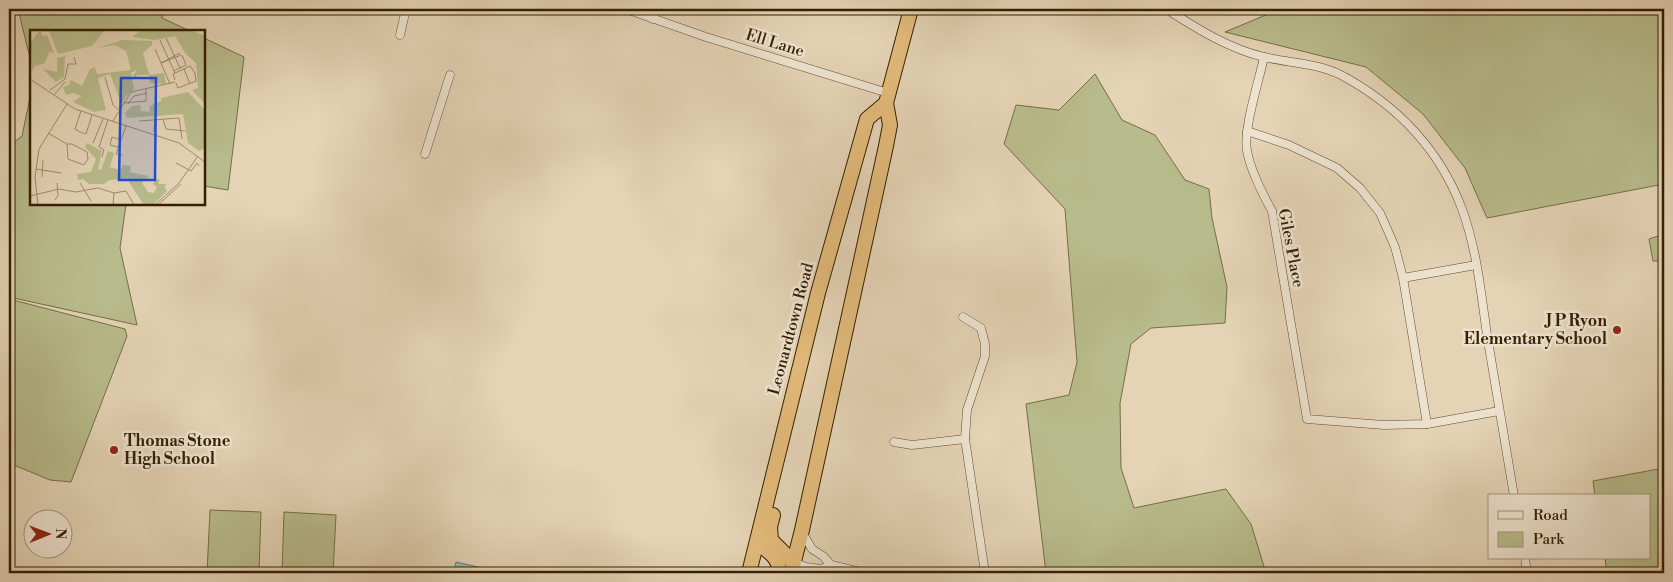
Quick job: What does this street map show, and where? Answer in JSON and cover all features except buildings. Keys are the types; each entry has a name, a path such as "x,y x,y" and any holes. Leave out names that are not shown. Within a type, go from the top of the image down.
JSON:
{"highway":[{"path":"792,567 802,530 889,132 887,98 911,9"},
{"name":"Leonardtown Road","path":"749,573 758,543 818,293 867,119 887,98"},
{"path":"776,463 778,494 770,527 771,540 792,567"},
{"path":"758,543 778,561 780,567 778,573"}],"street":[{"path":"400,35 406,9"},
{"name":"Ell Lane","path":"626,9 887,98"},
{"path":"652,19 656,9"},
{"path":"1166,9 1240,50 1338,74 1375,95 1412,127 1441,165 1463,211 1476,265 1514,494"},
{"name":"Giles Place","path":"1264,57 1247,131 1246,151 1259,187 1272,211 1307,419 1384,425 1427,424"},
{"path":"425,154 450,75"},
{"path":"1247,131 1289,145 1337,168 1360,188 1380,213 1395,246 1403,278 1427,424 1499,410"},
{"path":"1403,278 1476,265"},
{"path":"963,317 980,328 986,344 985,356 967,410 965,439 985,573"},
{"path":"894,442 912,445 965,439"},
{"path":"802,530 812,549 823,556 831,566"},
{"path":"1525,560 1527,573"},
{"path":"792,567 821,569 831,566 865,573"}],"green space":[{"path":"18,9 164,9 162,18 188,30 30,30 30,58"},
{"path":"1280,9 1664,9 1664,184 1487,218 1465,168 1423,114 1366,67 1225,32"},
{"path":"205,38 244,57 228,190 205,186"},
{"path":"1095,74 1122,120 1155,135 1185,180 1209,189 1212,218 1227,287 1225,323 1151,328 1131,344 1120,403 1121,468 1134,508 1226,489 1251,524 1266,573 1046,573 1026,404 1069,395 1077,362 1065,209 1004,144 1016,105 1059,110"},
{"path":"30,98 30,205 126,205 120,248 137,325 9,297 9,146 22,136"},
{"path":"1664,234 1664,261 1653,261 1649,239"},
{"path":"9,299 125,329 127,336 71,482 50,480 9,463"},
{"path":"1664,468 1664,573 1607,573 1605,560 1650,560 1650,494 1595,494 1593,481"},
{"path":"210,510 261,512 259,573 207,573"},
{"path":"284,512 336,515 333,573 282,573"}],"water":[{"path":"456,562 487,569 487,573 453,573"}],"place":[{"name":"J P Ryon Elementary School","path":"1617,330"},
{"name":"Thomas Stone High School","path":"114,450"}]}
